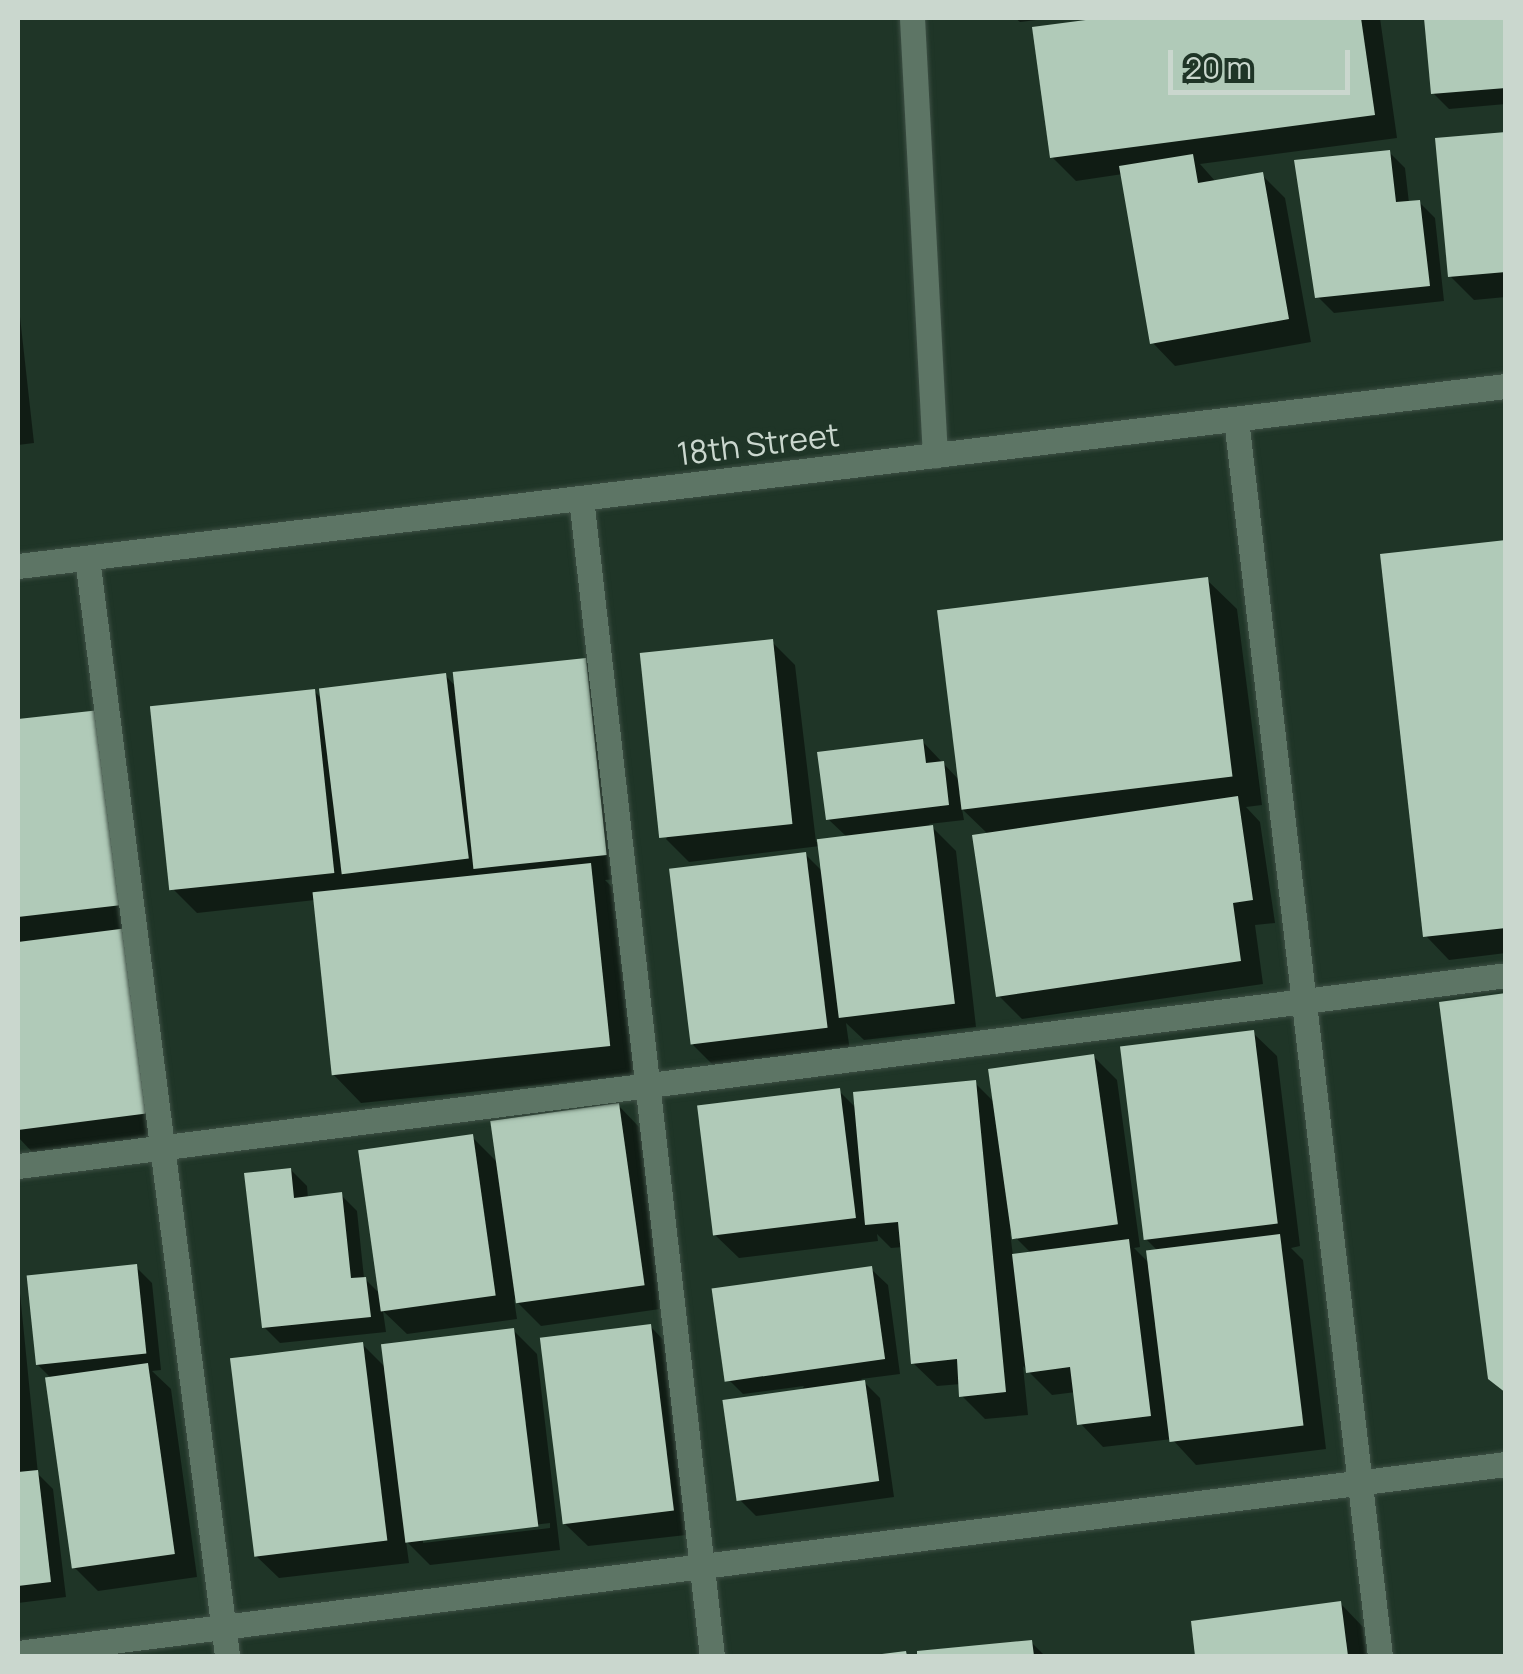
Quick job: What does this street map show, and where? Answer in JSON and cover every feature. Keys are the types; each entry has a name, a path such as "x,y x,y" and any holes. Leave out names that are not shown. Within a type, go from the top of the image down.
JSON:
{"street":[{"path":"912,18 935,455"},
{"name":"18th Street","path":"18,566 1506,386"},
{"path":"1236,419 1307,1000 1380,1656"},
{"path":"581,498 712,1656"},
{"path":"88,558 227,1656"},
{"path":"18,1166 1506,975"},
{"path":"18,1653 1506,1464"}],"building":[{"path":"1101,18 1361,18 1375,115 1050,158 1032,27"},
{"path":"1424,18 1506,18 1506,88 1431,94"},
{"path":"1506,132 1506,272 1448,277 1435,138"},
{"path":"1390,150 1396,202 1420,200 1430,286 1315,298 1294,160"},
{"path":"1193,154 1198,183 1263,172 1289,319 1150,344 1119,166"},
{"path":"1506,540 1506,928 1423,937 1380,554"},
{"path":"1208,577 1232,777 962,810 937,610"},
{"path":"773,639 792,824 659,838 640,653"},
{"path":"586,658 607,855 473,869 453,672"},
{"path":"446,673 469,859 342,874 319,689"},
{"path":"315,689 334,873 169,890 150,706"},
{"path":"100,710 122,905 18,917 18,719"},
{"path":"923,739 926,763 944,761 949,805 826,820 817,752"},
{"path":"1238,796 1253,900 1233,903 1241,961 996,997 972,835"},
{"path":"933,825 955,1004 839,1018 817,839"},
{"path":"806,852 828,1028 691,1044 669,869"},
{"path":"591,863 610,1046 332,1075 313,892"},
{"path":"128,928 150,1113 18,1130 18,942"},
{"path":"1506,993 1506,1393 1488,1379 1439,1002"},
{"path":"1254,1030 1278,1224 1144,1240 1120,1046"},
{"path":"1094,1054 1118,1224 1012,1239 988,1069"},
{"path":"976,1080 1006,1392 959,1397 957,1359 911,1364 898,1222 865,1225 853,1092"},
{"path":"840,1088 856,1218 713,1236 697,1106"},
{"path":"619,1103 645,1285 516,1303 490,1121"},
{"path":"473,1134 496,1295 381,1312 358,1150"},
{"path":"291,1168 294,1198 342,1192 351,1278 366,1277 371,1317 262,1328 244,1173"},
{"path":"1280,1234 1304,1426 1170,1442 1146,1250"},
{"path":"1129,1239 1151,1416 1077,1425 1070,1367 1026,1373 1012,1254"},
{"path":"137,1264 146,1354 36,1365 27,1276"},
{"path":"872,1266 885,1359 725,1382 712,1289"},
{"path":"651,1324 674,1511 563,1524 540,1338"},
{"path":"514,1328 538,1527 405,1543 381,1344"},
{"path":"363,1342 387,1541 254,1557 230,1358"},
{"path":"148,1363 175,1554 72,1569 45,1377"},
{"path":"865,1380 879,1481 737,1501 722,1400"},
{"path":"38,1470 51,1582 18,1586 18,1472"},
{"path":"1341,1601 1348,1656 1195,1656 1191,1621"},
{"path":"1032,1640 1034,1656 917,1656 917,1651"},
{"path":"906,1651 907,1656 882,1656 882,1654"}]}
